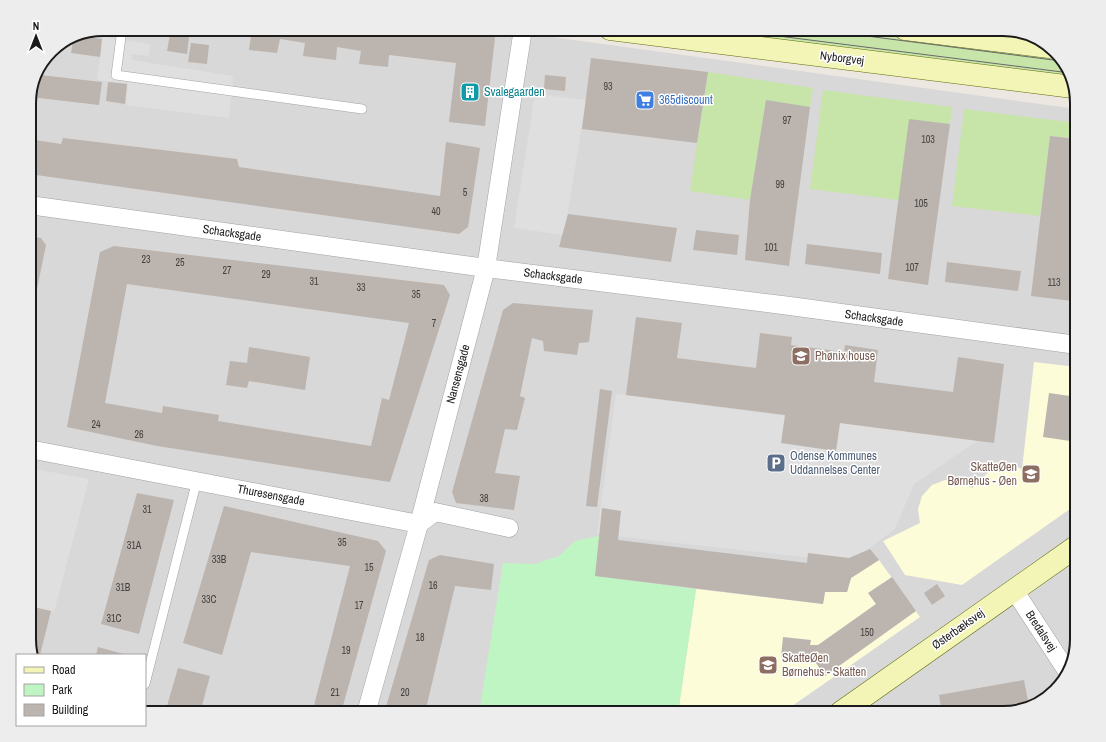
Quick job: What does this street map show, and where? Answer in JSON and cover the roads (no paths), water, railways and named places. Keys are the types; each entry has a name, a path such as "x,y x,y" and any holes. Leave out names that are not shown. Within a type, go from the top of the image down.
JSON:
{"street":[{"name":"Nansensgade","path":"368,706 420,524 486,268 522,36"},
{"name":"Nyborgvej","path":"666,36 1068,86"},
{"path":"989,36 1035,44"},
{"name":"Schacksgade","path":"36,206 486,268 782,305 1070,345"},
{"name":"Thuresensgade","path":"36,450 420,524"},
{"path":"420,524 435,512 509,528"},
{"name":"Østerbæksvej","path":"850,706 1070,551"},
{"name":"Bredalsvej","path":"1014,590 1064,666"}],"lane":[{"path":"121,36 116,75 362,109"},
{"path":"146,680 197,480"}],"tram line":[{"path":"778,36 1062,72"},
{"path":"866,36 1054,60"}],"place":[{"name":"Svalegaarden","path":"470,92"},
{"name":"365discount","path":"645,100"},
{"name":"Phønix house","path":"801,356"},
{"name":"Odense Kommunes Uddannelses Center","path":"776,463"},
{"name":"SkatteØen Børnehus - Øen","path":"1031,474"},
{"name":"SkatteØen Børnehus - Skatten","path":"768,665"}]}
